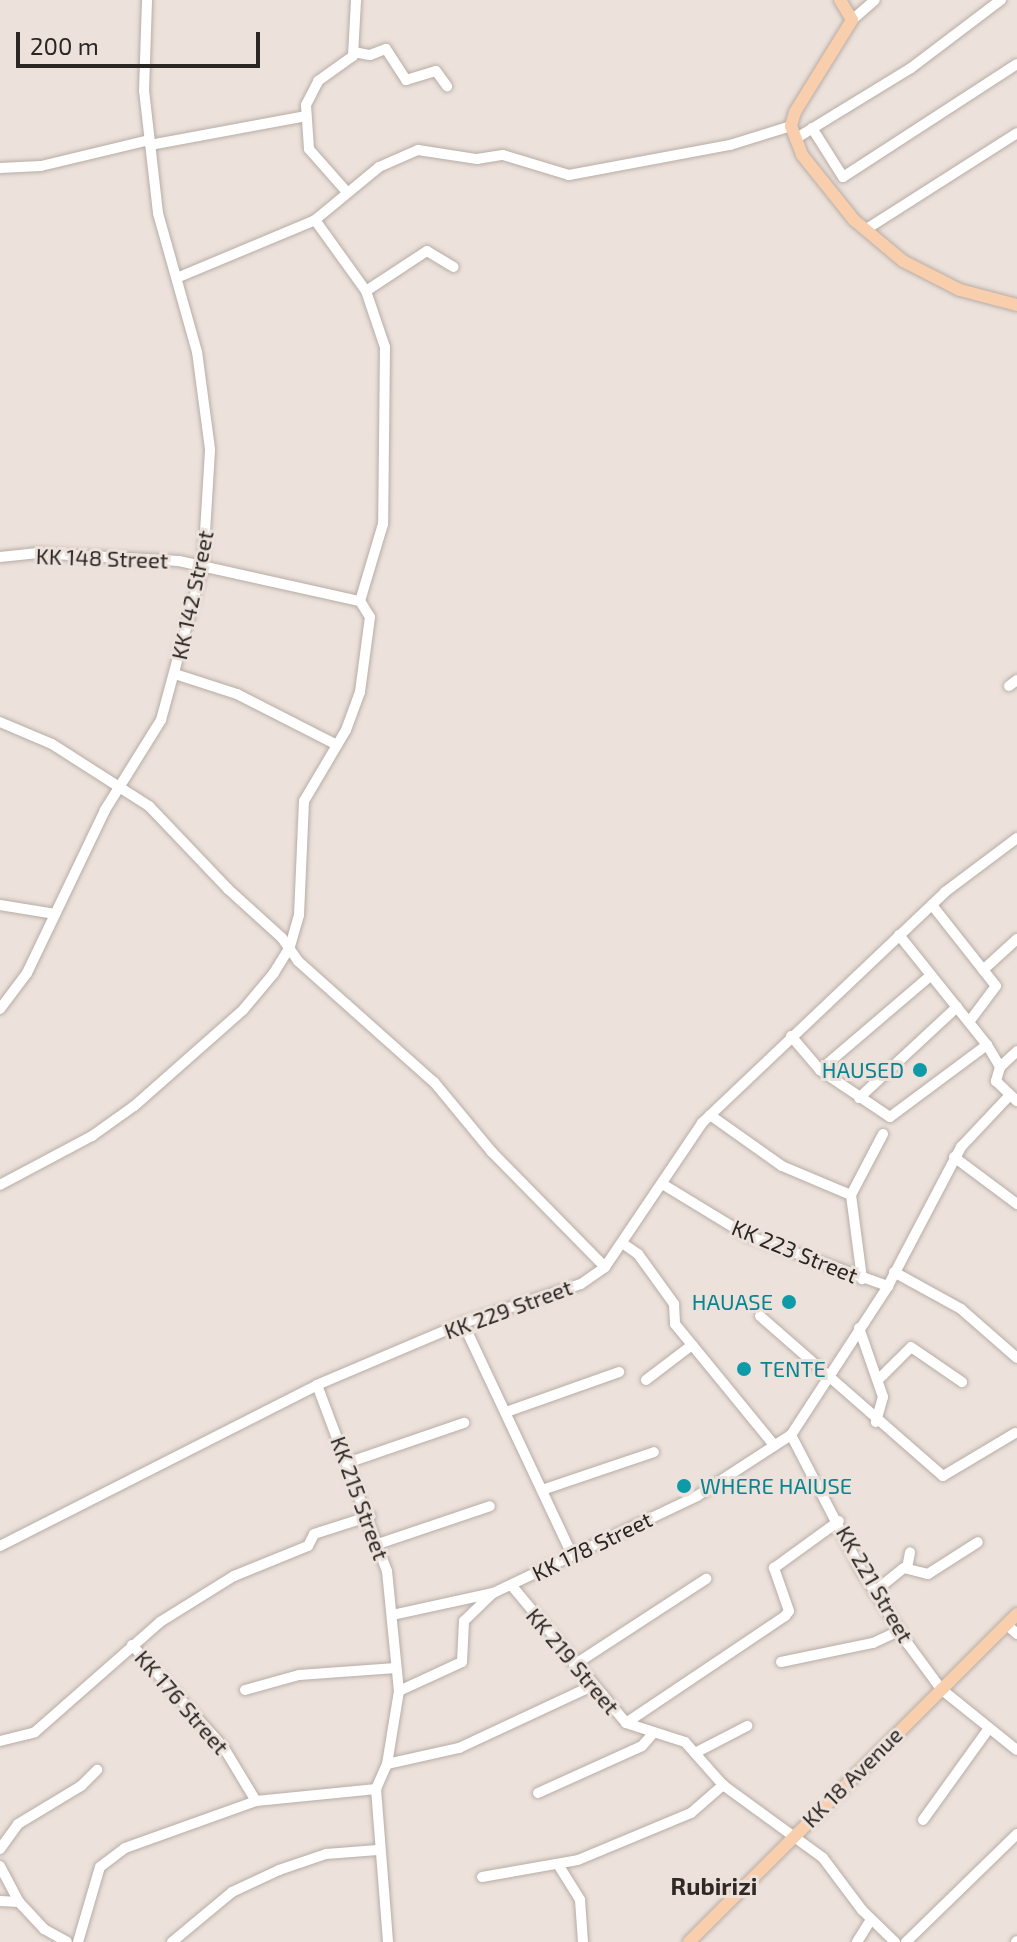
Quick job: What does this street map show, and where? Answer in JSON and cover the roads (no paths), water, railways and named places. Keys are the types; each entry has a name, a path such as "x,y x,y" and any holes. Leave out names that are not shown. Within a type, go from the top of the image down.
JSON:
{"main road":[{"path":"840,0 852,20 802,97 793,132 802,155 865,230 935,279 1017,305"},
{"name":"KK 18 Avenue","path":"689,1942 1017,1614"}],"street":[{"name":"KK 142 Street","path":"1,1007 27,973 123,784 161,720 203,565 210,449 179,277 158,213 143,70 147,0"},
{"path":"346,191 309,149 306,116 310,90 354,52 356,0"},
{"path":"852,20 875,0"},
{"path":"179,277 315,220 346,191 379,167 418,150 477,159 503,155 569,175 812,128 911,68 1001,0"},
{"path":"354,52 370,55 386,49 406,80 436,71 447,86"},
{"path":"812,128 843,177 1017,64"},
{"path":"0,168 41,166 149,142 306,116"},
{"path":"865,230 1017,133"},
{"path":"0,1185 92,1136 134,1106 243,1010 290,947 299,915 304,801 337,745 360,692 369,646 369,611 360,601 382,530 387,467 381,401 385,347 366,291 315,220"},
{"path":"366,291 427,251 454,267"},
{"name":"KK 148 Street","path":"0,557 133,556 203,565 360,601"},
{"path":"175,674 237,694 337,745"},
{"path":"0,722 32,733 123,784 290,947 298,961 434,1082 492,1152 605,1267"},
{"name":"KK 229 Street","path":"0,1546 317,1385 463,1323 581,1284 605,1267 625,1245 710,1115 932,905 1017,838"},
{"path":"0,905 55,914"},
{"path":"932,905 983,970 995,991 969,1022"},
{"path":"899,935 987,1045 1000,1067"},
{"path":"983,970 1017,939"},
{"path":"820,1070 930,976"},
{"path":"859,1098 957,1007"},
{"path":"791,1036 820,1070 885,1115 898,1115 987,1045"},
{"path":"1013,1098 996,1081 1000,1067 1017,1051"},
{"name":"KK 178 Street","path":"399,1691 462,1662 464,1621 493,1593 697,1496 791,1435 888,1286 954,1157 1013,1098"},
{"path":"710,1115 795,1174 851,1195"},
{"path":"862,1279 851,1195 883,1134"},
{"path":"954,1157 1017,1204"},
{"name":"KK 223 Street","path":"664,1185 748,1236 888,1286"},
{"path":"625,1245 638,1254 674,1304 675,1324 774,1445"},
{"path":"894,1272 961,1309 1017,1358"},
{"path":"760,1316 826,1379 943,1476 1015,1433"},
{"path":"463,1323 509,1411 572,1555"},
{"path":"859,1328 883,1397 876,1422"},
{"path":"646,1380 692,1345"},
{"path":"879,1379 911,1347 962,1382"},
{"path":"509,1411 619,1372"},
{"name":"KK 215 Street","path":"317,1385 370,1516 392,1615 399,1691 387,1764 376,1789 378,1850 388,1942"},
{"path":"347,1463 464,1423"},
{"name":"KK 221 Street","path":"791,1435 874,1592 899,1631 941,1689 1017,1750"},
{"path":"545,1489 654,1452"},
{"path":"378,1544 490,1506"},
{"path":"0,1741 24,1737 58,1715 132,1645 246,1569 308,1546 314,1534 370,1516"},
{"path":"626,1723 785,1616 789,1611 774,1568 839,1521"},
{"path":"907,1568 928,1574 978,1542"},
{"path":"874,1592 907,1568 910,1552"},
{"path":"574,1665 706,1579"},
{"name":"KK 219 Street","path":"512,1586 574,1665 626,1723 675,1735 723,1785 823,1858 871,1920 895,1942"},
{"path":"392,1615 493,1593"},
{"path":"1006,1624 1017,1634"},
{"path":"781,1662 873,1643 899,1631"},
{"name":"KK 176 Street","path":"132,1645 224,1748 256,1801"},
{"path":"245,1690 299,1675 396,1668"},
{"path":"387,1764 459,1748 592,1686"},
{"path":"695,1753 747,1726"},
{"path":"923,1820 989,1728"},
{"path":"538,1793 642,1746 654,1732"},
{"path":"0,1849 18,1824 97,1770"},
{"path":"482,1877 559,1866 691,1813 723,1785"},
{"path":"78,1942 104,1861 125,1848 256,1801 376,1789"},
{"path":"906,1942 1017,1834"},
{"path":"172,1942 232,1892 279,1870 326,1854 378,1850"},
{"path":"0,1866 19,1902 44,1929 67,1942"},
{"path":"559,1866 580,1900 583,1942"},
{"path":"0,1901 19,1902"},
{"path":"857,1942 871,1920"}],"place":[{"name":"HAUSED","path":"920,1070"},
{"name":"HAUASE","path":"789,1302"},
{"name":"TENTE","path":"744,1369"},
{"name":"WHERE HAIUSE","path":"684,1486"}],"district":[{"name":"Rubirizi","path":"714,1886"}]}
